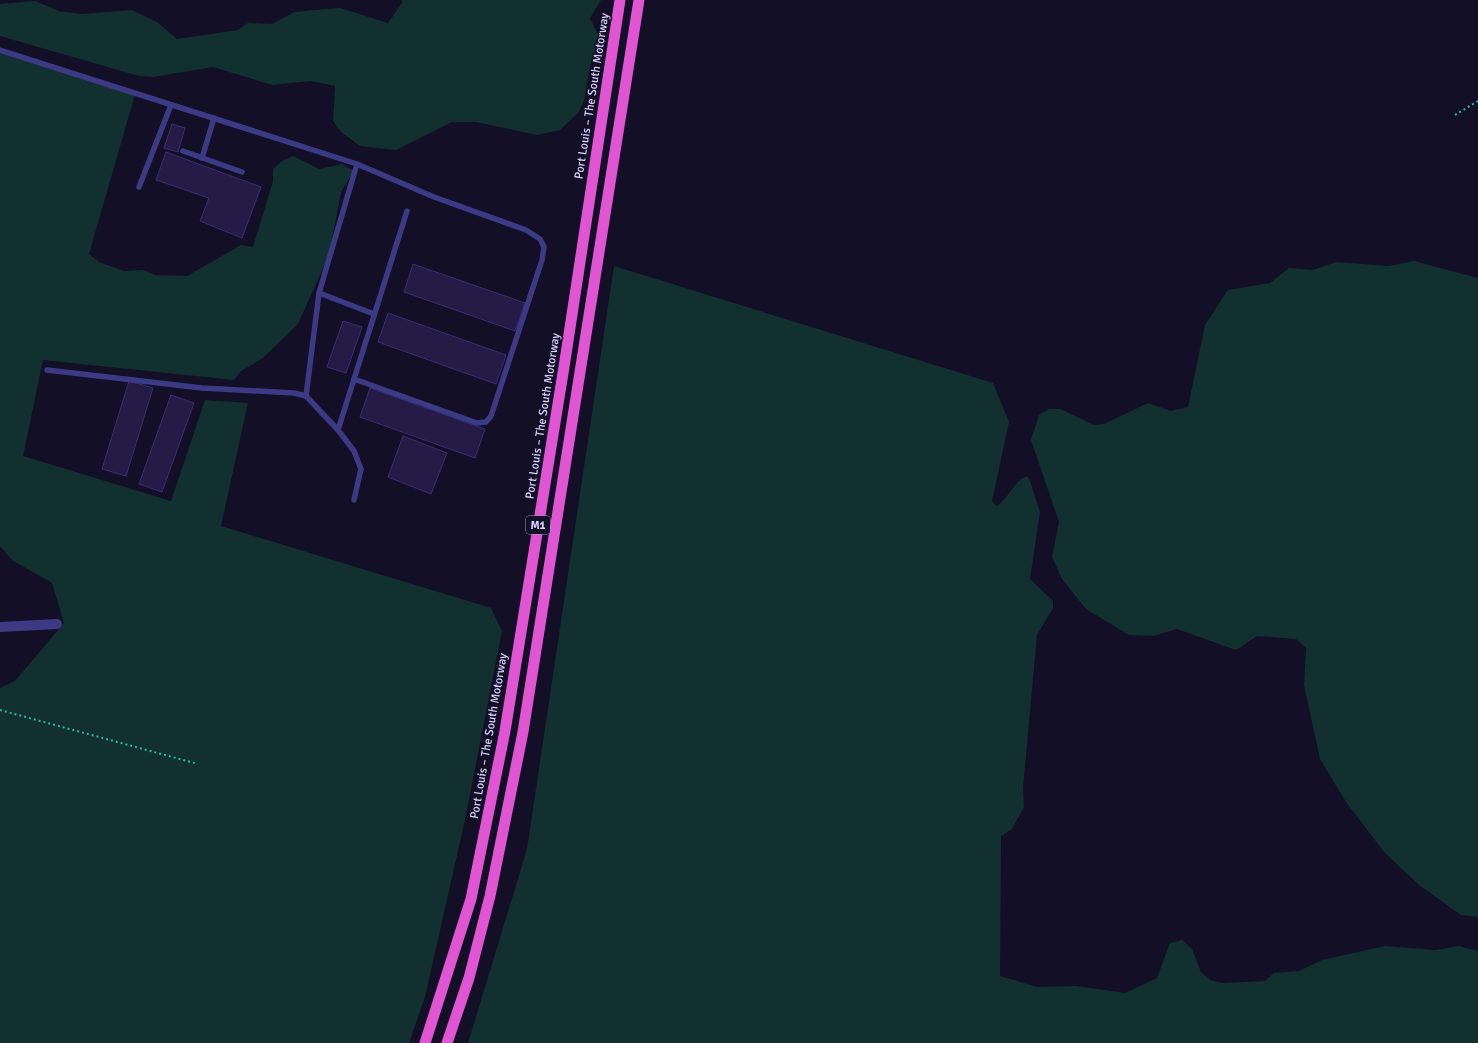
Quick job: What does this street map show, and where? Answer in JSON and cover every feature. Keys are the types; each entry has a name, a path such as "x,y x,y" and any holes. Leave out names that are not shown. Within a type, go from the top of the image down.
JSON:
{"highway":[{"name":"Port Louis – The South Motorway","path":"425,1043 471,899 504,732 564,367 620,0"},
{"name":"M1","path":"447,1043 469,978 490,896 524,732 639,0"}],"street":[{"path":"0,627 57,624"}],"lane":[{"path":"0,50 357,164 434,197 526,230 540,239 544,247 542,260 491,416 486,422 478,423 354,379"},
{"path":"139,187 171,105"},
{"path":"202,158 214,118"},
{"path":"183,150 242,172"},
{"path":"306,396 319,293 357,164"},
{"path":"338,430 407,211"},
{"path":"319,293 374,314"},
{"path":"48,370 202,388 294,393 306,396 338,430 354,451 361,469 354,500"}],"path":[{"path":"1455,115 1478,101"},
{"path":"0,710 198,764"}],"green space":[{"path":"402,0 601,0 590,18 601,41 590,66 584,101 578,113 560,130 537,135 476,122 452,122 396,150 360,146 341,132 333,121 335,86 311,81 272,85 213,67 153,77 139,76 0,36 0,4 35,1 59,11 82,14 132,10 157,22 177,39 238,30 248,23 272,24 294,12 340,8 388,23 402,3"},
{"path":"0,51 37,59 87,81 136,91 89,254 99,262 124,271 143,270 155,275 187,276 241,245 253,247 273,181 273,169 282,161 293,156 319,169 342,164 354,171 341,192 329,255 298,324 263,358 241,371 234,380 43,360 23,456 171,501 205,400 248,403 221,526 491,608 502,631 465,820 425,997 409,1043 0,1043 0,688 15,681 64,623 52,583 12,560 0,546"},
{"path":"1414,261 1478,278 1478,917 1461,915 1419,885 1384,852 1346,802 1320,759 1304,685 1306,648 1296,639 1257,636 1236,650 1177,629 1153,636 1129,635 1086,609 1062,579 1052,557 1059,522 1031,440 1039,415 1049,409 1061,409 1094,425 1104,424 1148,403 1171,411 1188,407 1205,325 1228,290 1270,283 1289,268 1313,270 1336,262 1388,266"},
{"path":"614,266 993,383 1009,422 992,501 996,506 1022,478 1027,476 1040,512 1030,579 1053,601 1053,608 1037,635 1023,788 1024,807 1012,829 1001,836 1000,976 1037,987 1076,986 1125,993 1157,978 1170,943 1182,940 1192,949 1201,972 1210,980 1222,983 1265,981 1274,973 1299,971 1322,960 1385,946 1435,950 1459,946 1478,951 1478,1043 468,1043 527,849"}],"building":[{"path":"172,124 185,128 178,152 164,148"},
{"path":"166,152 261,187 242,238 200,221 209,198 156,180"},
{"path":"413,264 525,303 515,331 404,292"},
{"path":"388,313 506,355 496,384 378,342"},
{"path":"343,321 362,327 346,373 327,367"},
{"path":"129,381 153,388 126,476 102,469"},
{"path":"370,388 485,429 475,458 360,417"},
{"path":"171,395 194,403 162,492 139,484"},
{"path":"403,436 447,453 431,494 388,477"}]}
